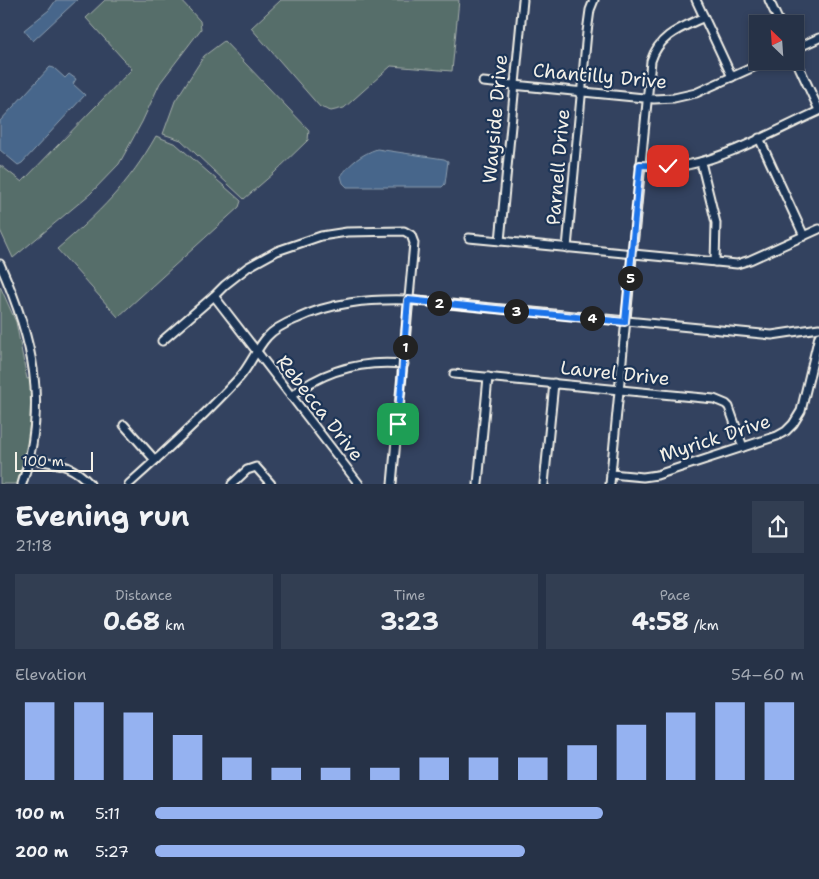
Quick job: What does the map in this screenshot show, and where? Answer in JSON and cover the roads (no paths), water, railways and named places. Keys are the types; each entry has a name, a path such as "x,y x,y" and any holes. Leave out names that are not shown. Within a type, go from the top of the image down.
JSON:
{"street":[{"name":"Wayside Drive","path":"500,241 523,0"},
{"name":"Parnell Drive","path":"567,248 581,92 590,10 594,0"},
{"path":"696,0 732,77"},
{"path":"769,0 776,15"},
{"path":"610,484 651,62 658,45 667,36 704,18"},
{"path":"804,45 819,38"},
{"name":"Chantilly Drive","path":"483,82 647,98 674,98 686,96 749,69"},
{"path":"640,165 668,166 716,158 819,111 800,70"},
{"path":"760,138 804,236"},
{"path":"701,162 716,223 715,262"},
{"path":"469,238 737,264 819,229"},
{"path":"162,341 225,285 248,267 277,250 347,232 404,231 411,235 414,243 392,484"},
{"path":"0,264 20,313 32,353 35,414 31,459 22,484"},
{"name":"Rebecca Drive","path":"214,296 359,484"},
{"path":"129,484 241,376 255,351 269,335 287,323 311,312 346,303 408,300 772,335 819,328"},
{"name":"Myrick Drive","path":"611,474 643,476 657,474 777,436 786,431 798,417 819,336"},
{"path":"291,396 318,378 341,369 377,362 404,364"},
{"name":"Laurel Drive","path":"454,374 719,401 726,404 732,413 743,447"},
{"path":"478,484 488,377"},
{"path":"544,484 554,383"},
{"path":"124,425 156,460"},
{"path":"31,459 72,468 90,484"},
{"path":"232,484 247,470 256,467 271,484"}],"water":[{"path":"56,0 77,0 33,41 24,30 49,10"},
{"path":"50,67 54,68 65,78 69,74 76,79 73,84 85,95 22,163 18,165 0,150 0,121"},
{"path":"377,149 448,161 445,184 442,187 347,187 343,183 341,176 348,167 366,154"}]}
